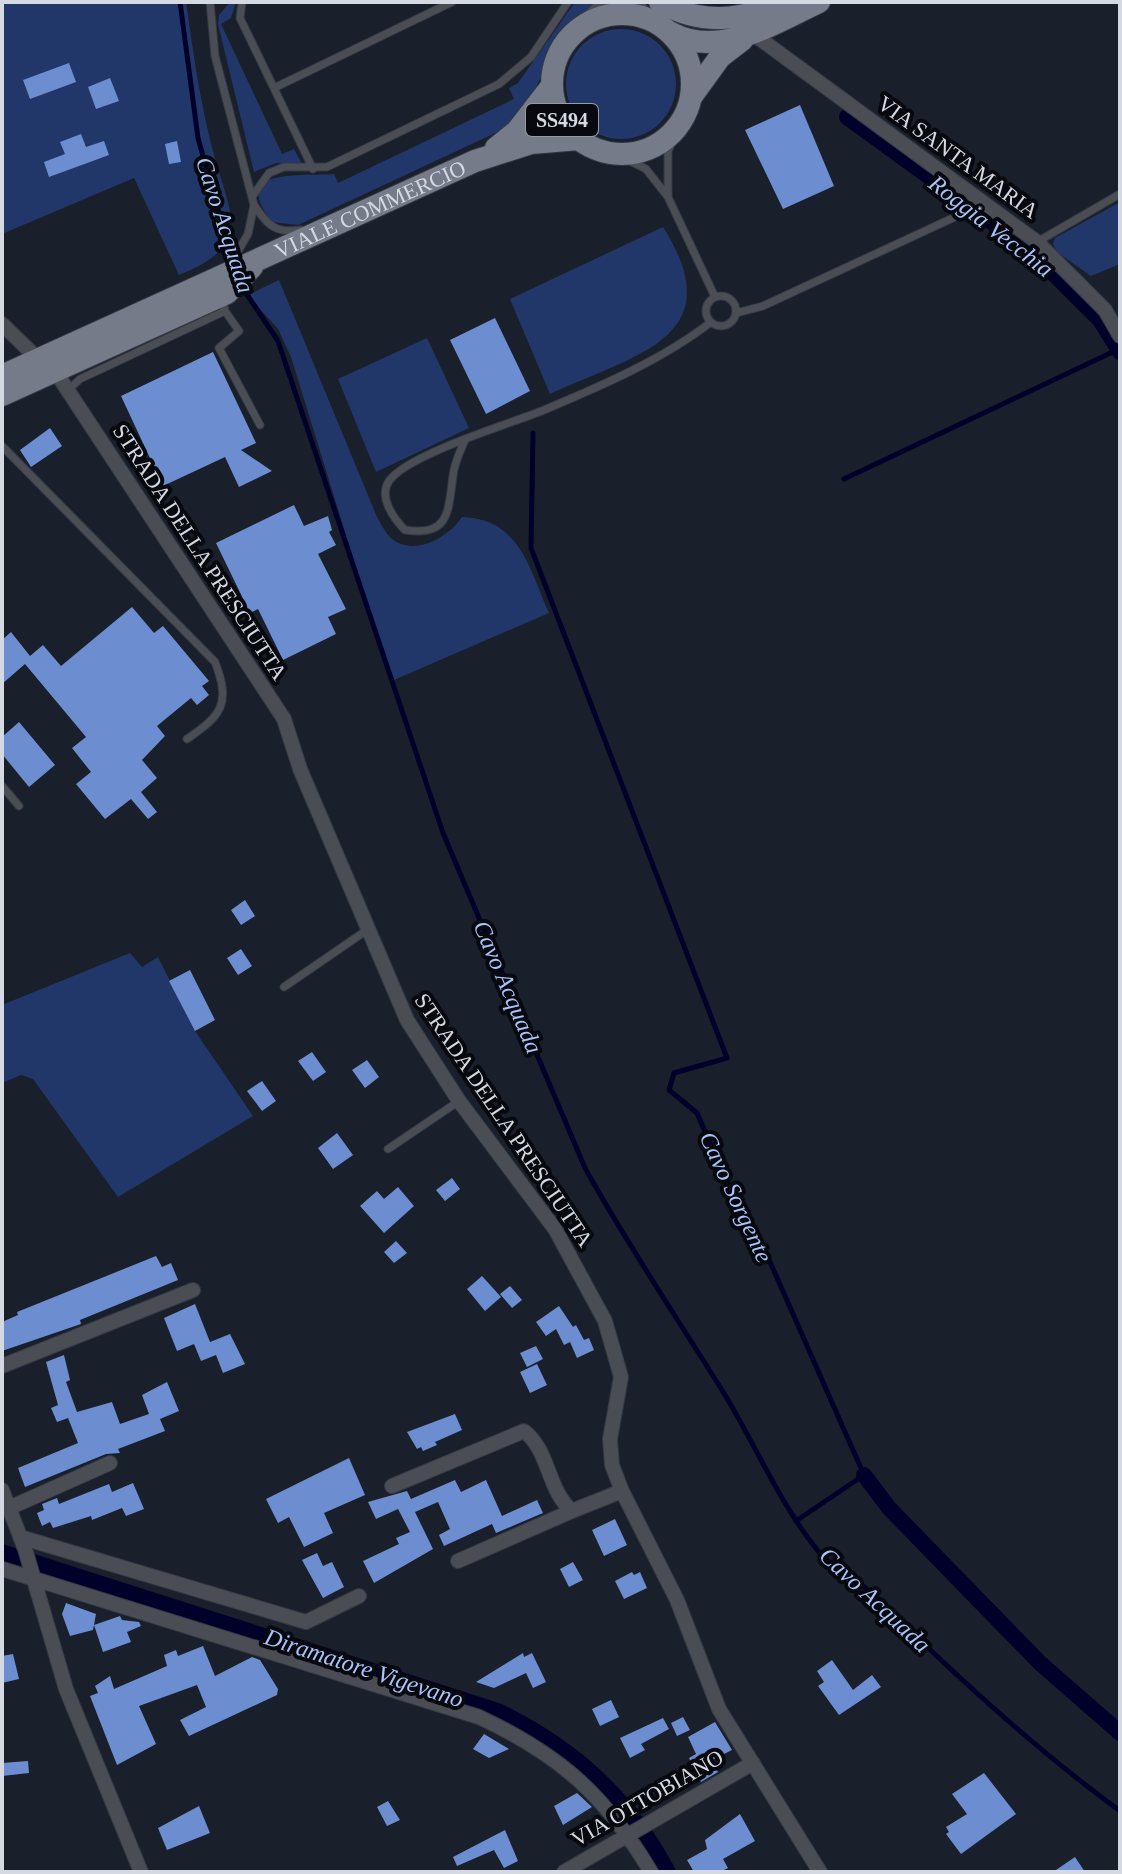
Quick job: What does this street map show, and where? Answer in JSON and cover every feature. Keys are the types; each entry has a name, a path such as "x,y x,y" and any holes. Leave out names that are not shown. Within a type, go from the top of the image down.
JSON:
{"main road":[{"path":"655,11 713,19 754,15 788,2"},
{"name":"SS494","path":"670,33 687,42 711,43 752,33 819,2"},
{"name":"SS494","path":"579,28 613,14 655,11 689,63 691,98"},
{"name":"VIALE COMMERCIO","path":"2,376 46,365 223,294 248,262 339,224 500,147 517,131 551,87 555,60 579,28"},
{"name":"SS494","path":"614,153 653,146 682,120 691,98 720,57 752,33"},
{"name":"SS494","path":"551,87 559,116 579,139"},
{"name":"VIALE COMMERCIO","path":"475,161 531,143 579,139 614,153"},
{"path":"2,368 46,365"},
{"path":"2,395 46,365"}],"street":[{"path":"579,28 605,2"},
{"path":"633,2 655,11"},
{"name":"VIA SANTA MARIA","path":"752,33 982,205 1037,242 1105,310 1120,336"},
{"name":"STRADA DELLA PRESCIUTTA","path":"2,324 46,365 67,391 284,719 300,769 407,1020 459,1101 555,1229 611,1334 621,1377 610,1439 612,1465 622,1491 677,1600 719,1709 820,1872"},
{"path":"2,1366 193,1290"},
{"path":"392,1486 524,1431 535,1440 561,1502 572,1511"},
{"path":"9,1508 110,1463"},
{"path":"2,1490 23,1543 66,1689 141,1872"},
{"path":"458,1561 622,1491"},
{"path":"23,1543 306,1622 359,1596"},
{"path":"2,1569 31,1575 479,1717 548,1754 570,1771 632,1834 651,1872"},
{"name":"VIA OTTOBIANO","path":"564,1872 753,1763"}],"lane":[{"path":"210,2 215,56 253,201 267,225 282,231 339,224"},
{"path":"242,2 240,18 313,169"},
{"path":"274,88 452,2"},
{"path":"248,262 253,201 269,173 284,167 313,169 352,157 499,84 531,57 568,2"},
{"path":"668,197 668,151 682,120"},
{"path":"614,153 646,169 668,197 715,297"},
{"path":"1037,242 1120,194"},
{"path":"465,440 453,473 450,509 444,521 419,532 405,530 389,507 388,483 400,471 465,440 546,409 678,347 711,322 726,325 736,313 763,306 982,205"},
{"path":"67,391 80,379 223,294 239,331 219,348 260,425"},
{"path":"715,297 732,301 736,313"},
{"path":"711,322 706,305 715,297"},
{"path":"2,446 215,662 223,685 223,705 208,725 187,739"},
{"path":"2,786 19,806"},
{"path":"284,987 367,930"},
{"path":"388,1149 459,1101"}],"shaded area":[{"path":"2,2 186,2 205,117 231,215 227,241 216,254 179,275 134,178 2,234"},
{"path":"230,2 236,2 231,18 221,24 282,154 294,149 302,164 276,163 254,172 218,24 219,15"},
{"path":"575,2 598,2 558,41 529,99 504,129 298,225 272,222 261,204 259,191 264,183 289,176 334,174 338,183 514,99 509,88 518,83"},
{"path":"621,29 642,33 660,45 672,63 676,84 672,105 660,123 642,135 621,139 600,135 582,123 570,105 566,84 570,63 582,45 600,33"},
{"path":"1120,202 1120,264 1091,276 1057,252 1053,244 1055,238"},
{"path":"663,227 682,265 687,295 680,319 664,338 641,354 550,394 510,299"},
{"path":"279,280 377,517 392,539 411,546 431,542 449,531 462,517 482,520 497,527 510,536 520,549 549,613 394,680 374,626 291,357 278,329 251,299 250,294"},
{"path":"427,338 469,428 376,472 338,379"},
{"path":"130,953 142,967 158,957 195,1031 253,1116 118,1197 33,1079 21,1075 2,1083 2,1005"}],"building":[{"path":"69,63 76,82 30,99 23,80"},
{"path":"110,78 119,101 96,109 88,87"},
{"path":"800,105 834,186 783,209 745,130"},
{"path":"81,134 86,147 104,141 109,155 49,177 44,162 65,154 60,142"},
{"path":"177,141 181,162 169,164 165,144"},
{"path":"495,318 530,391 486,414 450,340"},
{"path":"213,352 256,443 241,450 272,471 239,487 225,457 163,486 121,396"},
{"path":"50,428 62,446 31,467 20,450"},
{"path":"294,505 304,526 328,516 332,530 329,532 336,545 318,554 346,609 328,617 336,634 283,660 258,609 250,613 216,543"},
{"path":"132,607 154,633 163,626 209,681 202,686 209,695 197,705 191,698 157,726 165,736 142,760 157,778 141,792 157,812 148,819 131,799 105,819 76,784 91,772 72,748 86,737 25,664 2,684 2,640 11,632 30,656 43,645 61,666"},
{"path":"19,722 55,765 29,787 2,754 2,737"},
{"path":"245,900 255,916 241,925 231,910"},
{"path":"241,949 252,966 238,975 227,958"},
{"path":"190,970 215,1020 195,1031 169,981"},
{"path":"312,1052 326,1072 313,1081 298,1061"},
{"path":"367,1060 379,1077 365,1088 352,1070"},
{"path":"262,1081 276,1101 262,1111 247,1091"},
{"path":"337,1133 353,1155 333,1169 318,1148"},
{"path":"452,1178 460,1189 445,1201 436,1190"},
{"path":"398,1187 414,1206 384,1233 360,1206 377,1191 384,1199"},
{"path":"396,1241 407,1253 394,1263 384,1252"},
{"path":"156,1256 162,1267 171,1263 178,1280 80,1320 81,1324 2,1351 2,1322 18,1315 17,1312"},
{"path":"482,1276 501,1297 485,1311 467,1289"},
{"path":"510,1286 522,1300 512,1308 500,1294"},
{"path":"195,1304 210,1342 230,1334 245,1364 223,1373 216,1355 201,1361 194,1344 177,1351 164,1318"},
{"path":"559,1306 573,1327 576,1325 584,1340 589,1338 594,1350 577,1358 570,1342 564,1345 556,1329 546,1336 536,1322"},
{"path":"536,1346 543,1359 527,1367 520,1353"},
{"path":"64,1355 70,1380 66,1382 77,1412 112,1402 120,1424 149,1414 142,1395 167,1382 179,1411 160,1419 165,1431 118,1449 120,1453 106,1454 25,1487 18,1468 78,1443 68,1418 57,1422 51,1408 58,1405 46,1362"},
{"path":"537,1364 547,1385 530,1393 520,1372"},
{"path":"455,1414 462,1430 423,1451 421,1447 417,1449 407,1432"},
{"path":"349,1458 365,1495 324,1513 333,1533 304,1547 289,1517 278,1523 266,1499"},
{"path":"455,1480 461,1492 486,1480 502,1516 537,1500 543,1513 496,1533 492,1524 444,1546 439,1535 450,1529 438,1502 415,1512 433,1549 374,1583 363,1561 399,1544 396,1538 410,1532 398,1509 376,1519 368,1502 407,1491 411,1499"},
{"path":"133,1483 144,1509 126,1516 122,1508 92,1520 91,1516 53,1528 50,1522 42,1526 37,1513 44,1510 42,1504 57,1498 59,1504 109,1484 112,1492"},
{"path":"615,1519 627,1545 604,1556 592,1530"},
{"path":"317,1553 323,1566 332,1562 344,1587 323,1598 302,1560"},
{"path":"573,1562 583,1580 569,1587 560,1569"},
{"path":"632,1572 634,1575 640,1572 647,1588 624,1599 615,1581"},
{"path":"66,1603 96,1614 93,1630 70,1636 62,1614"},
{"path":"120,1616 122,1620 139,1622 141,1626 127,1632 131,1642 103,1652 94,1625"},
{"path":"203,1646 215,1676 252,1657 260,1660 278,1689 277,1695 189,1736 180,1720 206,1707 197,1685 139,1706 156,1744 117,1765 90,1696 98,1693 95,1686 110,1676 114,1689 167,1666 164,1655 176,1650 178,1656"},
{"path":"523,1653 524,1657 532,1653 546,1682 533,1688 526,1673 494,1688 476,1682"},
{"path":"13,1654 19,1679 2,1683 2,1656"},
{"path":"832,1660 853,1690 872,1675 881,1687 839,1715 818,1686 824,1682 817,1671"},
{"path":"611,1700 619,1717 600,1726 592,1709"},
{"path":"683,1717 690,1730 677,1736 671,1723"},
{"path":"663,1718 669,1729 641,1744 645,1750 630,1758 620,1738"},
{"path":"715,1722 732,1750 712,1760 718,1772 701,1782 689,1758 696,1754 688,1737"},
{"path":"484,1734 509,1749 489,1758 473,1749"},
{"path":"28,1761 29,1773 2,1776 2,1763"},
{"path":"984,1773 1016,1814 961,1854 946,1834 949,1832 946,1827 967,1814 952,1794"},
{"path":"577,1793 592,1807 563,1825 554,1806"},
{"path":"388,1801 400,1820 387,1826 377,1807"},
{"path":"199,1806 210,1833 167,1850 158,1828"},
{"path":"740,1814 755,1841 723,1859 728,1868 720,1872 694,1872 687,1860 707,1849 705,1840"},
{"path":"505,1830 518,1861 504,1868 494,1850 457,1866 453,1857"},
{"path":"1075,1857 1085,1872 1053,1872"}],"waterway":[{"name":"Cavo Acquada","path":"180,2 198,138 233,263"},
{"name":"Roggia Vecchia","path":"847,117 1030,250 1100,320 1120,352"},
{"name":"Cavo Acquada","path":"242,287 278,341 443,833 585,1168 601,1197 725,1395 792,1514 818,1551 870,1592 1022,1733 1120,1811"},
{"path":"844,479 1119,349"},
{"name":"Cavo Sorgente","path":"533,433 531,548 727,1058 674,1073 669,1090 697,1113 727,1182 763,1246 864,1475 796,1521"},
{"name":"Cavo Sorgente","path":"864,1475 889,1508 1040,1663 1120,1733"},
{"name":"Diramatore Vigevano","path":"2,1552 498,1711 551,1742 596,1777 635,1820 668,1872"}]}
